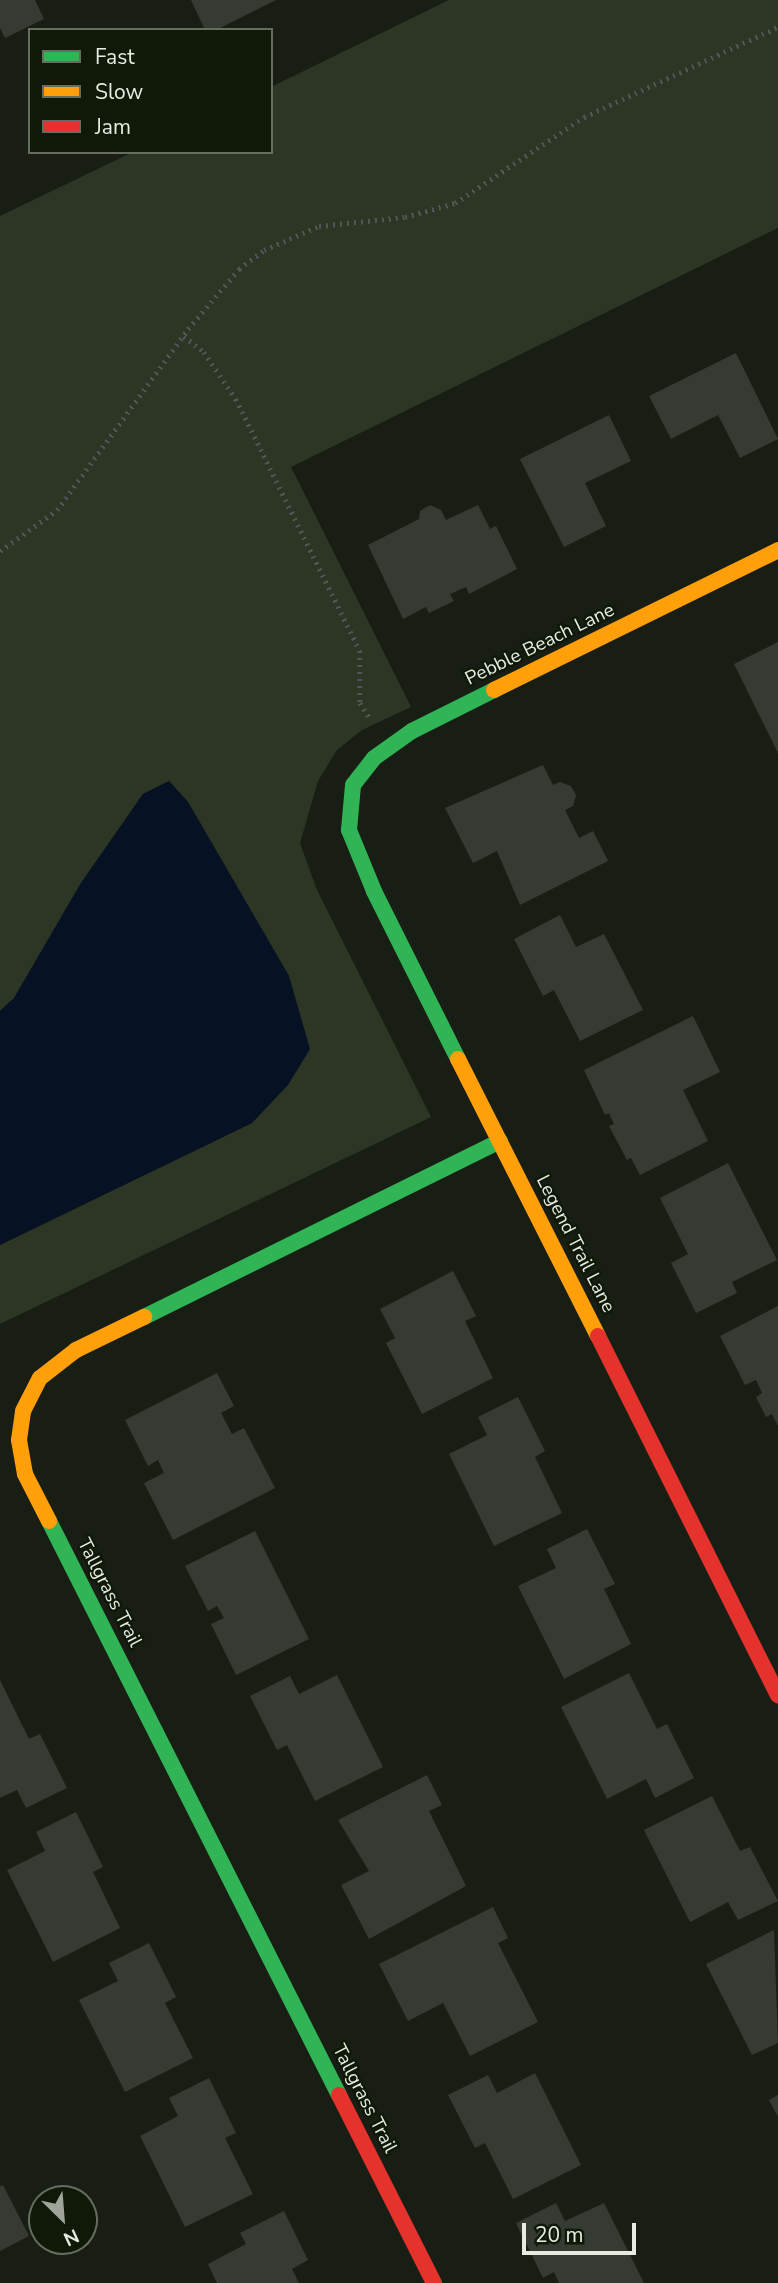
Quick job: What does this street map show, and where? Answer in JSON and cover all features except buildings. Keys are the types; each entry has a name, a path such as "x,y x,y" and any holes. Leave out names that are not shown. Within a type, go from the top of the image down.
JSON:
{"street":[{"name":"Pebble Beach Lane","path":"349,807 353,785 390,747 412,731 778,550"},
{"name":"Legend Trail Lane","path":"349,807 349,831 363,867 778,1695"},
{"name":"Tallgrass Trail","path":"434,2283 25,1474 19,1440 23,1411 40,1378 76,1350 500,1141"}],"path":[{"path":"0,551 57,510 184,335 239,269 289,235 319,226 405,217 455,203 584,117 778,27"},
{"path":"184,335 211,361 236,399 360,652 360,703 390,747"}],"green space":[{"path":"449,0 778,0 778,228 291,467 411,707 362,730 337,750 318,781 300,843 317,890 431,1117 0,1324 0,1245 252,1123 289,976 188,802 169,781 143,794 81,883 14,998 0,1011 0,216 129,154 273,154 273,86"}],"water":[{"path":"169,781 188,802 289,976 310,1049 288,1085 252,1123 0,1245 0,1011 14,998 81,883 143,794"}],"traffic: fast":[{"path":"458,1059 374,891 349,830 353,785 374,758 412,731 494,690"},
{"path":"144,1317 500,1141"},
{"path":"49,1521 339,2095"}],"traffic: slow":[{"path":"494,690 778,550"},
{"path":"458,1059 598,1336"},
{"path":"49,1521 25,1474 19,1440 23,1411 40,1378 76,1350 144,1317"}],"traffic: jam":[{"path":"598,1336 778,1695"},
{"path":"339,2095 434,2283"}]}
